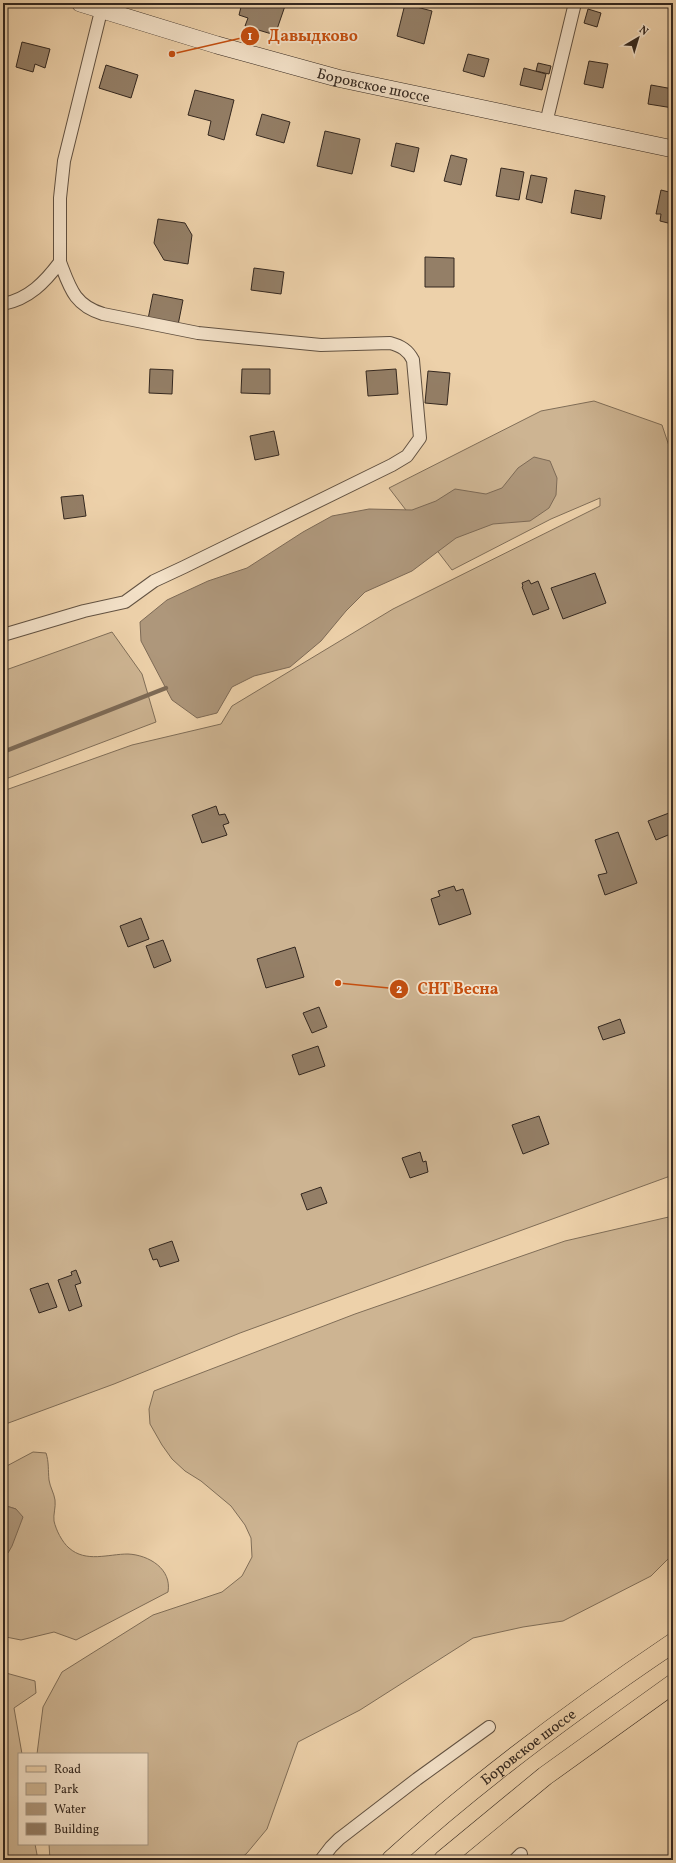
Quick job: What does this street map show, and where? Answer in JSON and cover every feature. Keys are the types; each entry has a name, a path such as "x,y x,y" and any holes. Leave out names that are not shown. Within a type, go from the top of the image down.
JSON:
{"main road":[{"name":"Боровское шоссе","path":"80,3 102,6 223,47 337,78 673,149"},
{"name":"Боровское шоссе","path":"391,1860 458,1803 529,1746 608,1688 673,1643"},
{"path":"443,1860 551,1772 673,1684"}],"street":[{"path":"546,123 575,3"},
{"path":"3,635 84,610 124,602 168,573 392,465 407,456 420,438 413,360 410,353 398,346 390,343 321,345 198,333 103,314 81,304 71,289 60,262 60,198 64,160 102,6"},
{"path":"3,304 22,298 39,287 60,262"},
{"path":"322,1860 339,1839 417,1779 489,1727"}],"green space":[{"path":"594,401 662,425 673,458 673,466 669,468 673,474 673,1175 240,1333 114,1384 3,1425 3,791 132,745 221,724 232,706 393,609 600,506 600,498 551,519 452,570 389,488 541,411"},
{"path":"112,632 142,674 156,722 3,780 3,671"},
{"path":"673,1216 673,1554 651,1576 563,1621 523,1627 473,1638 360,1710 298,1742 267,1829 247,1853 239,1860 50,1860 49,1845 148,1845 148,1753 37,1753 43,1707 62,1672 153,1615 222,1592 242,1576 252,1557 251,1538 245,1525 231,1506 201,1481 185,1471 172,1459 162,1445 150,1424 149,1409 154,1391 355,1314 565,1241"},
{"path":"33,1452 46,1453 49,1480 55,1500 54,1521 64,1543 76,1553 83,1555 97,1557 128,1554 151,1560 163,1570 168,1584 168,1592 76,1640 54,1632 21,1640 6,1637 3,1628 3,1551 8,1552 16,1509 3,1505 3,1468"},
{"path":"3,1650 6,1673 35,1681 36,1693 14,1708 22,1753 18,1753 18,1845 35,1845 38,1860 3,1860"}],"water":[{"path":"534,457 550,461 557,478 556,495 549,508 530,521 493,524 456,538 412,571 365,592 346,611 321,641 290,667 254,676 232,687 217,713 197,718 172,700 141,641 140,622 167,600 208,581 247,568 303,532 332,516 369,509 412,510 436,501 455,489 486,494 502,488 518,468"},
{"path":"3,1505 16,1509 23,1517 8,1553 3,1551"}],"building":[{"path":"242,3 286,3 275,35 245,26 248,18 239,15"},
{"path":"405,4 432,11 424,44 397,36"},
{"path":"588,9 601,13 597,27 584,23"},
{"path":"22,42 50,49 45,68 35,64 33,72 16,67"},
{"path":"468,54 489,59 484,77 463,71"},
{"path":"589,61 608,64 603,88 584,84"},
{"path":"538,63 551,66 549,74 536,71"},
{"path":"106,65 138,75 131,98 99,88"},
{"path":"524,68 546,74 542,90 520,85"},
{"path":"651,85 673,89 673,108 648,104"},
{"path":"195,90 234,100 224,140 208,135 211,121 188,115"},
{"path":"262,114 290,122 284,143 256,135"},
{"path":"325,131 360,139 352,174 317,166"},
{"path":"396,143 419,148 414,172 391,166"},
{"path":"451,155 467,159 461,185 444,181"},
{"path":"501,168 524,172 519,200 496,196"},
{"path":"531,175 547,178 542,203 526,199"},
{"path":"575,190 605,196 601,219 571,213"},
{"path":"661,190 673,193 672,224 660,221 661,214 656,214"},
{"path":"158,219 185,223 192,235 188,264 164,260 154,243"},
{"path":"425,257 454,258 454,287 425,287"},
{"path":"254,268 284,272 281,294 251,290"},
{"path":"153,294 183,300 178,325 148,319"},
{"path":"150,369 173,370 172,394 149,393"},
{"path":"242,369 270,369 270,394 241,393"},
{"path":"396,369 398,394 368,396 366,371"},
{"path":"428,371 450,373 447,405 425,403"},
{"path":"274,431 279,455 255,460 250,436"},
{"path":"83,495 86,516 64,519 61,497"},
{"path":"595,573 606,603 563,619 551,588"},
{"path":"529,580 531,584 538,581 549,609 533,615 522,587 522,583"},
{"path":"216,806 219,815 225,814 229,823 223,825 227,835 202,843 192,815"},
{"path":"669,813 673,823 673,833 656,840 648,821"},
{"path":"618,832 637,883 605,895 598,875 607,873 595,840"},
{"path":"454,886 456,891 463,889 471,914 439,925 431,899 440,896 438,891"},
{"path":"141,918 149,939 128,947 120,926"},
{"path":"163,940 171,961 154,968 146,946"},
{"path":"295,947 304,977 266,988 257,959"},
{"path":"319,1007 327,1027 312,1033 303,1013"},
{"path":"620,1019 625,1033 603,1040 598,1027"},
{"path":"318,1046 325,1066 299,1075 292,1055"},
{"path":"539,1116 549,1144 523,1154 512,1125"},
{"path":"420,1152 423,1162 426,1161 428,1172 410,1178 402,1158"},
{"path":"321,1187 327,1203 307,1210 301,1194"},
{"path":"172,1241 179,1261 160,1267 157,1259 153,1260 149,1249"},
{"path":"76,1270 81,1283 75,1285 82,1306 69,1311 58,1280 72,1275 71,1272"},
{"path":"48,1283 57,1307 39,1313 30,1289"}],"waterway":[{"path":"3,752 166,688"}],"place":[{"name":"Давыдково","path":"172,54"},
{"name":"СНТ Весна","path":"338,983"}]}
